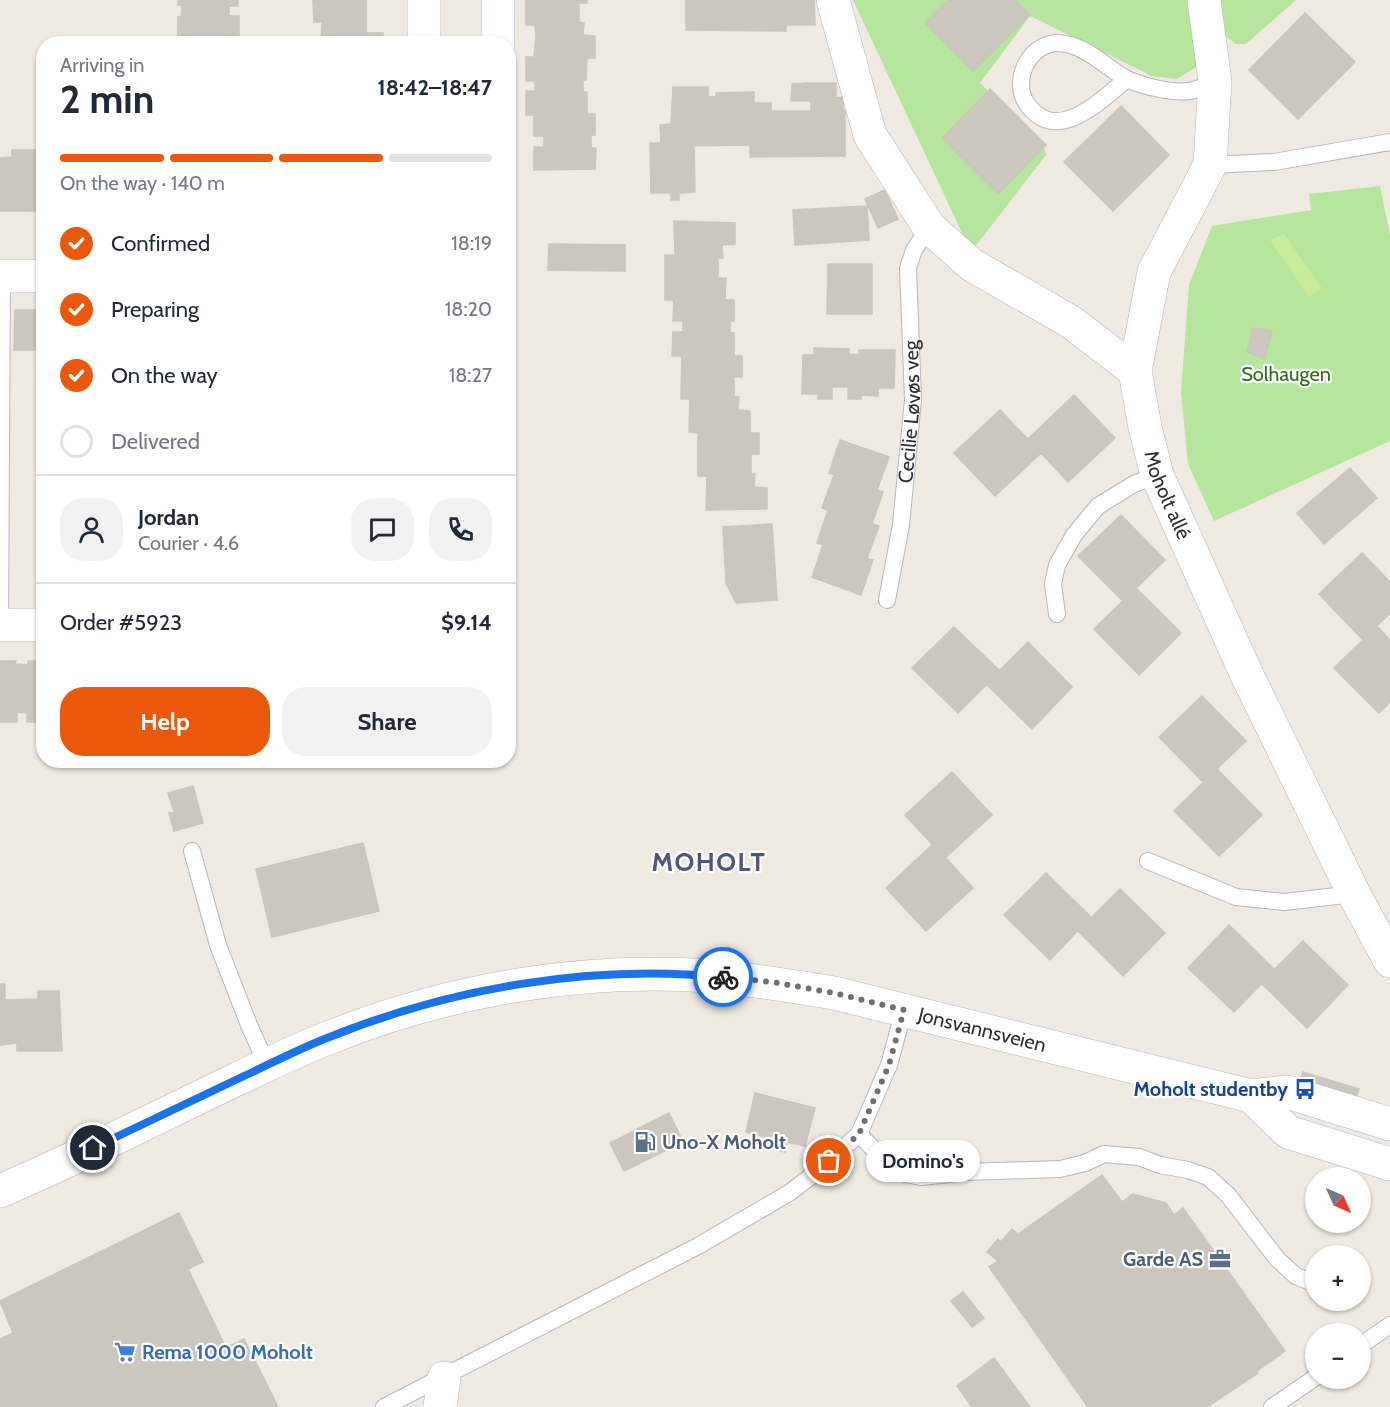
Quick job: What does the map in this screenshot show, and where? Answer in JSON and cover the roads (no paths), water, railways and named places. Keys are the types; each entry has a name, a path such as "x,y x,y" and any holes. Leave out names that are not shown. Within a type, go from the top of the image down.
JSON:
{"street":[{"path":"424,0 424,36"},
{"path":"498,0 498,36"},
{"path":"833,0 870,135 929,227 972,265 1071,322 1135,370"},
{"name":"Moholt allé","path":"1204,0 1215,81 1210,165 1154,272 1135,370 1144,427 1157,475 1246,673 1353,894 1390,961"},
{"path":"1,276 36,276"},
{"path":"0,625 36,625"},
{"name":"Jonsvannsveien","path":"0,1191 327,1038 389,1016 452,998 517,985 601,975 708,976 772,982 834,993 1251,1096 1287,1092 1390,1124"},
{"path":"1251,1096 1288,1132 1390,1164"}],"lane":[{"path":"1127,79 1090,108 1065,121 1048,120 1036,114 1024,100 1021,90 1021,78 1029,61 1044,47 1057,43 1088,53 1127,79 1167,91 1192,91 1215,81"},
{"path":"1210,165 1274,162 1390,142"},
{"name":"Cecilie Løvøs veg","path":"887,600 901,525 913,400 908,268 914,250 929,227"},
{"path":"0,625 1,276"},
{"path":"1057,614 1053,584 1057,566 1074,535 1098,506 1134,484 1157,475"},
{"path":"192,851 218,945 267,1065"},
{"path":"1148,861 1236,897 1284,902 1353,894"},
{"path":"384,1407 442,1392 751,1216 789,1193 814,1174 859,1134 889,1065 904,1010"},
{"path":"859,1134 879,1155 905,1174 922,1177 966,1172 1060,1169 1085,1163 1104,1154 1139,1157 1160,1165 1188,1170 1208,1177 1228,1195 1278,1260 1296,1276 1305,1280"},
{"path":"1371,1338 1390,1325"},
{"path":"1272,1407 1305,1384"}],"place":[{"name":"Moholt studentby","path":"1305,1089"},
{"name":"Uno-X Moholt","path":"645,1142"},
{"name":"Domino's","path":"829,1161"},
{"name":"Garde AS","path":"1220,1259"},
{"name":"Rema 1000 Moholt","path":"125,1352"}],"district":[{"name":"MOHOLT","path":"709,862"}],"park label":[{"name":"Solhaugen","path":"1286,374"}]}
